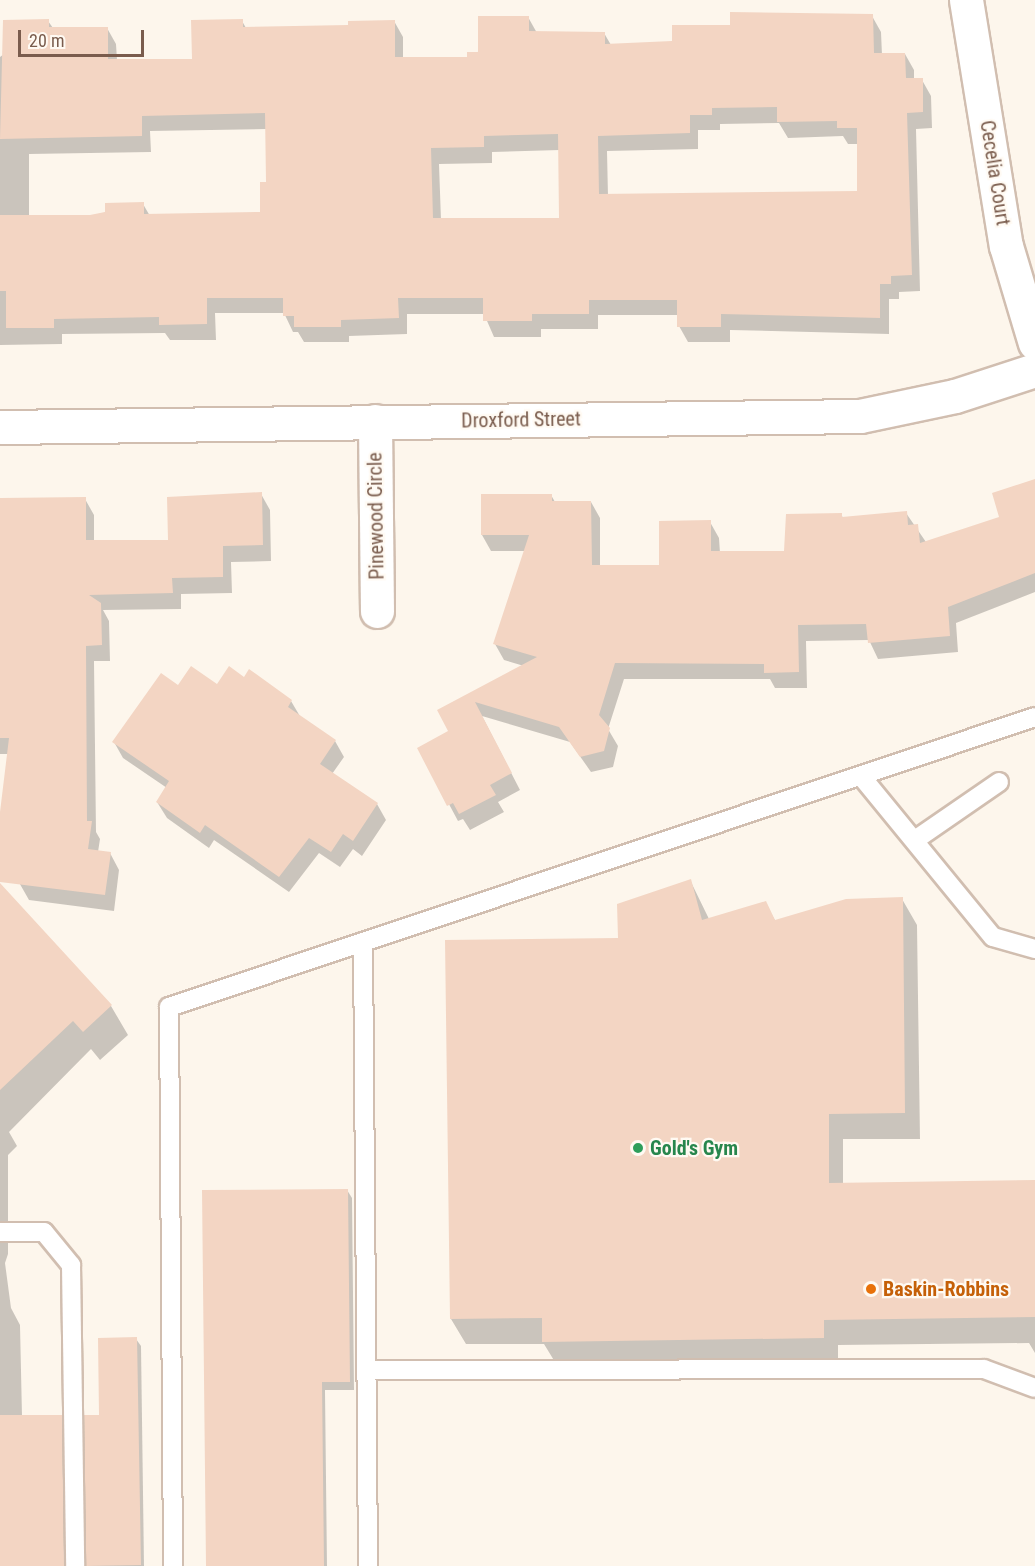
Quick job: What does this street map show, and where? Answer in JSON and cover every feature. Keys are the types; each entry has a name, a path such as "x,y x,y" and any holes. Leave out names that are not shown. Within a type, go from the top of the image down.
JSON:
{"street":[{"name":"Cecelia Court","path":"966,0 1006,246 1035,343"},
{"name":"Droxford Street","path":"0,427 860,416 955,396 1035,370"},
{"name":"Pinewood Circle","path":"375,421 377,611"}],"lane":[{"path":"173,1566 170,1006 1035,717"},
{"path":"861,776 993,937 1035,949"},
{"path":"915,840 999,783"},
{"path":"363,942 368,1566"},
{"path":"0,1232 44,1232 71,1265 75,1566"},
{"path":"367,1370 984,1369 1035,1388"}],"building":[{"path":"730,12 873,14 874,53 905,53 906,78 923,78 923,112 907,113 912,275 891,276 891,284 880,284 880,318 721,314 721,327 677,327 677,300 589,300 589,314 532,314 532,321 483,321 483,298 398,298 399,318 341,320 341,327 294,327 294,316 283,316 283,298 207,298 207,324 159,325 159,317 54,319 54,328 6,328 6,291 0,291 0,215 90,215 105,212 105,203 144,202 144,214 260,212 260,182 266,182 265,113 142,116 142,136 0,139 3,20 49,19 49,27 108,27 108,59 192,59 191,20 243,19 243,27 348,25 348,21 395,20 395,57 467,57 467,52 478,52 478,16 529,16 529,31 605,32 605,44 672,41 672,25 730,25","holes":["777,107 777,122 837,121 837,128 857,128 857,191 599,194 598,136 690,133 690,115 712,115 712,108","558,134 559,218 433,218 431,148 484,147 484,136"]},
{"path":"1035,479 1035,573 948,607 950,636 868,643 866,624 798,625 799,672 764,673 764,664 615,663 599,715 610,728 604,751 580,757 559,727 475,702 512,773 490,785 496,795 459,814 453,803 447,806 417,748 448,731 437,710 537,657 493,644 529,535 481,535 481,494 552,494 552,501 591,501 592,565 659,565 659,521 711,520 711,551 784,551 786,514 842,513 842,517 907,511 908,525 918,524 920,543 999,517 992,493"},
{"path":"262,492 263,545 223,546 223,577 172,578 173,593 89,595 101,603 102,645 86,646 87,821 92,821 88,849 111,852 105,895 0,882 0,812 9,738 0,738 0,498 86,497 86,540 168,540 167,497"},
{"path":"191,666 217,684 229,666 244,677 249,669 292,700 288,707 336,740 320,764 378,803 353,841 343,834 331,852 309,838 279,877 205,825 200,833 156,802 169,781 112,742 161,673 178,685"},
{"path":"691,879 702,920 766,901 775,920 846,899 903,897 905,1113 829,1114 829,1183 1035,1180 1035,1317 824,1320 824,1338 542,1342 542,1318 450,1319 445,940 618,938 617,904"},
{"path":"0,883 112,1005 83,1032 73,1021 0,1090"},
{"path":"348,1189 350,1382 322,1382 324,1566 206,1566 202,1190"},
{"path":"137,1337 141,1565 86,1566 84,1415 99,1415 98,1338"},
{"path":"0,1415 62,1415 64,1566 0,1566"}],"place":[{"name":"Gold's Gym","path":"638,1148"},
{"name":"Baskin-Robbins","path":"871,1289"}]}
